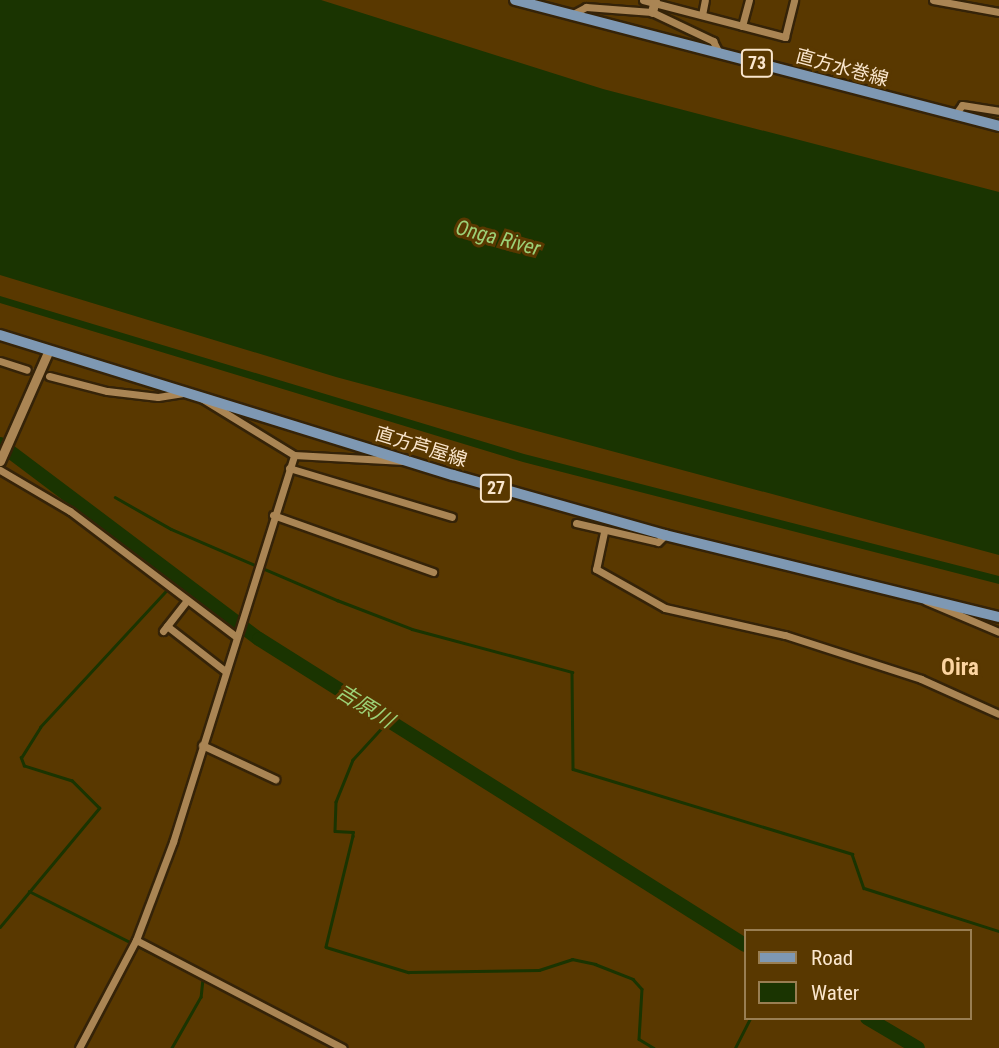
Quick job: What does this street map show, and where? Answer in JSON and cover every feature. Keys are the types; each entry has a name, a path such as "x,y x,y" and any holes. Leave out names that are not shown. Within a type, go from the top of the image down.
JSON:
{"main road":[{"name":"直方水巻線","path":"515,0 999,126"},
{"name":"直方芦屋線","path":"0,335 404,461 665,535 999,617"}],"street":[{"path":"643,0 713,41 719,53"},
{"path":"702,15 705,0"},
{"path":"742,26 749,0"},
{"path":"570,15 586,7 654,5 785,37 794,0"},
{"path":"933,0 999,12"},
{"path":"955,115 962,105 999,111"},
{"path":"0,460 49,350"},
{"path":"0,361 27,370"},
{"path":"49,376 120,393 158,397 185,392"},
{"path":"200,398 294,456 404,461"},
{"path":"79,1048 136,940 202,745 273,515 294,456"},
{"path":"289,468 452,517"},
{"path":"0,470 70,511 235,636"},
{"path":"273,515 433,572"},
{"path":"576,523 604,532 658,542 665,535"},
{"path":"604,532 596,569 665,608 785,635 920,679 999,714"},
{"path":"187,600 165,628 225,671"},
{"path":"925,600 999,632"},
{"path":"202,745 275,779"},
{"path":"136,940 343,1048"}],"water":[{"name":"Onga River","path":"0,0 321,0 603,89 999,192 999,555 336,377 0,275"},
{"path":"0,296 524,454 999,576 999,584 523,462 0,303"}],"waterway":[{"name":"吉原川","path":"0,444 259,639 744,944"},
{"path":"115,497 171,529 412,629 572,672 573,769 852,854 864,888 999,931"},
{"path":"0,927 99,808 72,781 24,766 21,758 40,727 166,591"},
{"path":"386,724 353,760 336,802 335,831 353,832 353,836 326,947 408,972 539,970 572,959 595,964 633,979 642,989 639,1039 654,1048"},
{"path":"29,891 203,979 201,997 172,1048"},
{"path":"735,1048 749,1020"},
{"name":"吉原川","path":"870,1020 918,1048"}],"tunnel":[{"path":"27,370 49,376"}],"district":[{"name":"Oira","path":"960,668"}]}
